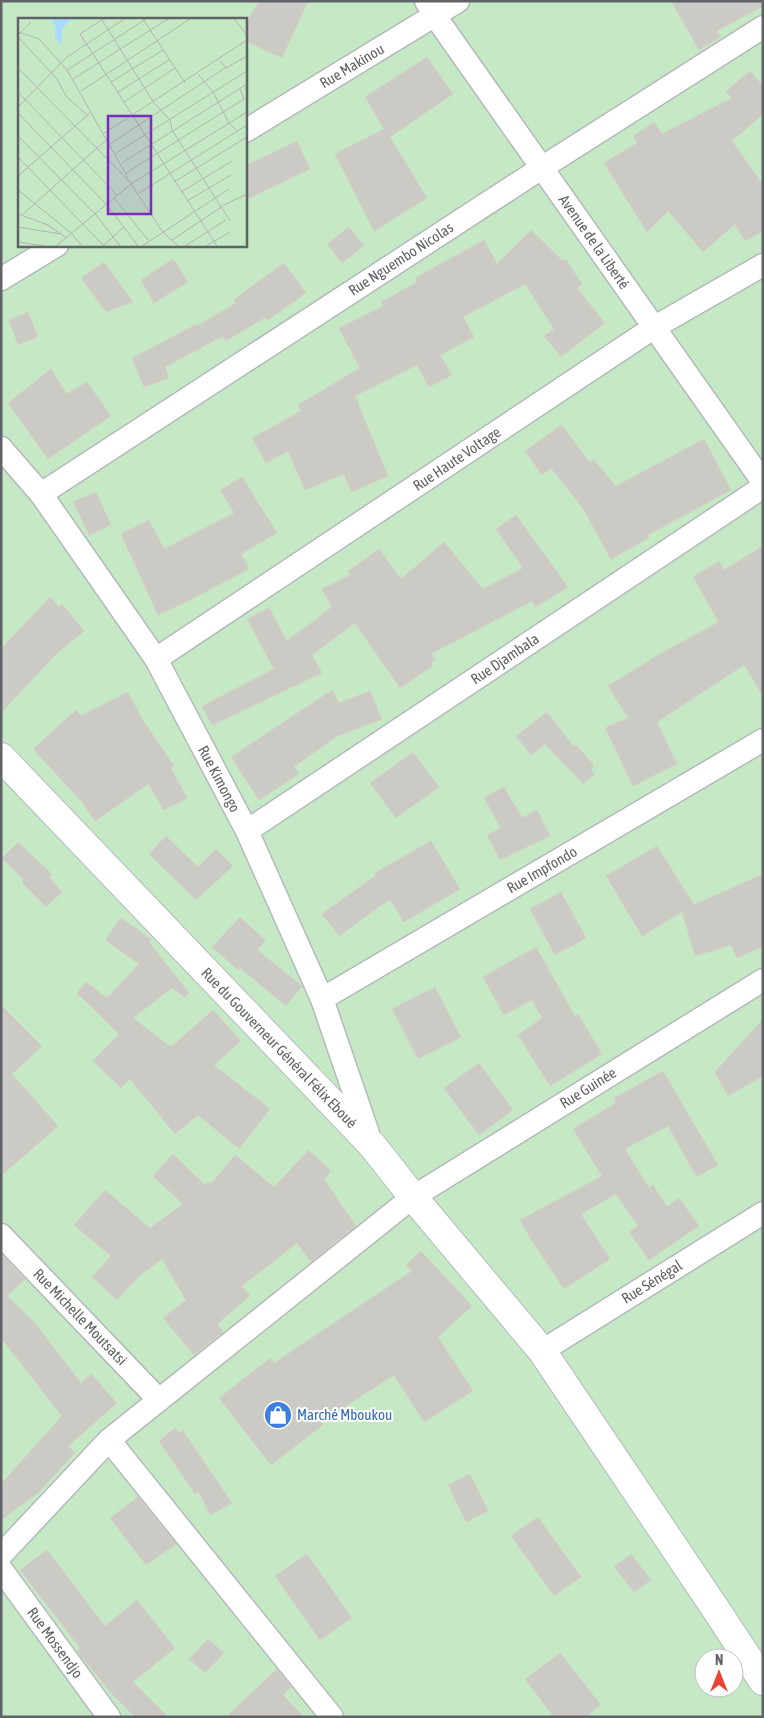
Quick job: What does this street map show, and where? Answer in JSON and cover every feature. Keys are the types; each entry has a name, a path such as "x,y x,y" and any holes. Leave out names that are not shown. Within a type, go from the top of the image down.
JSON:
{"main road":[{"name":"Rue du Gouverneur Général Félix Eboué","path":"1,758 372,1145 542,1351 763,1681"}],"street":[{"name":"Rue Makinou","path":"246,130 430,9 458,1"},
{"name":"Avenue de la Liberté","path":"430,9 763,482"},
{"name":"Rue Nguembo Nicolas","path":"41,494 763,27"},
{"path":"1,279 55,246"},
{"name":"Rue Haute Voltage","path":"156,659 654,328 763,265"},
{"name":"Rue Kimongo","path":"1,448 41,494 156,659 247,831 322,999 372,1145"},
{"name":"Rue Djambala","path":"247,831 763,487"},
{"name":"Rue Impfondo","path":"322,999 763,740"},
{"name":"Rue Guinée","path":"1,1555 109,1440 139,1418 413,1197 763,980"},
{"name":"Rue Sénégal","path":"542,1351 763,1213"},
{"name":"Rue Michelle Moutsatsi","path":"1,1235 159,1400"},
{"path":"109,1440 332,1717"},
{"name":"Rue Mossendjo","path":"1,1569 109,1717"}],"green space":[{"path":"1,1 763,1 763,1717 1,1717"}],"building":[{"path":"259,1 308,1 282,58 246,41 246,22"},
{"path":"671,1 763,1 763,6 717,31 721,37 699,50"},
{"path":"427,57 453,94 390,137 427,198 374,231 335,154 384,129 365,97"},
{"path":"750,71 763,86 763,114 732,141 763,185 763,231 745,241 735,224 703,252 668,211 647,232 604,163 637,143 633,136 654,122 662,134 732,98 726,91"},
{"path":"297,141 310,169 246,200 246,166"},
{"path":"349,227 364,246 342,263 327,244"},
{"path":"531,230 563,261 566,259 582,284 577,288 605,323 561,357 544,336 554,329 525,284 463,317 474,337 440,355 452,375 429,387 417,365 355,396 388,476 351,492 344,474 305,490 288,451 266,463 252,438 301,411 298,405 360,368 339,328 383,306 381,302 417,282 415,278 484,240 497,264"},
{"path":"173,259 188,282 154,303 141,280"},
{"path":"104,262 133,302 106,312 81,278"},
{"path":"284,263 306,293 268,320 266,317 226,341 223,336 165,367 169,378 144,387 132,358 197,324 197,326 236,303 233,300"},
{"path":"28,312 38,337 18,345 9,320"},
{"path":"51,369 66,394 87,382 111,416 48,459 8,403"},
{"path":"562,425 590,463 593,459 616,486 704,439 731,490 648,535 649,538 611,559 582,507 551,468 542,475 525,451"},
{"path":"242,477 277,533 241,554 249,569 158,615 121,534 149,520 164,549 234,513 220,490"},
{"path":"96,492 111,525 89,535 73,502"},
{"path":"516,515 568,587 536,607 532,601 431,654 435,660 431,662 433,666 400,688 355,623 312,655 322,673 212,725 202,706 274,669 247,619 269,608 287,641 332,607 322,589 350,575 348,571 379,549 401,579 444,542 483,589 523,568 496,529"},
{"path":"763,546 763,696 744,665 657,722 677,764 633,786 605,728 628,718 608,686 665,651 719,622 693,577 719,561 724,570"},
{"path":"50,597 59,607 62,604 84,631 55,655 1,713 1,649"},
{"path":"332,690 339,703 370,691 382,719 336,737 294,767 299,774 259,800 231,757"},
{"path":"128,692 144,722 174,766 171,768 187,798 164,810 148,784 95,821 82,802 33,749 76,710 81,716"},
{"path":"547,712 574,747 576,745 594,765 591,769 595,774 583,784 545,744 531,755 516,736"},
{"path":"413,752 439,787 396,818 370,783"},
{"path":"504,787 522,818 537,810 550,836 500,860 487,835 501,828 484,798"},
{"path":"166,836 198,867 216,849 233,866 196,900 149,854"},
{"path":"431,841 460,889 404,922 390,899 339,936 322,914 376,875 375,873"},
{"path":"18,842 52,874 49,877 62,892 46,907 22,883 24,880 2,858"},
{"path":"657,846 694,905 763,874 763,946 737,958 731,945 695,956 682,912 642,936 606,876"},
{"path":"561,892 586,938 555,955 530,909"},
{"path":"240,917 266,941 257,950 302,986 286,1006 240,968 238,970 212,947"},
{"path":"121,918 151,939 149,942 189,993 185,997 172,988 133,1018 171,1047 213,1010 241,1041 214,1065 270,1109 239,1149 198,1115 175,1134 130,1079 121,1088 93,1061 119,1034 77,993 86,982 107,998 139,964 105,940"},
{"path":"536,947 575,1016 578,1014 602,1054 550,1086 518,1035 542,1018 532,1000 504,1015 483,977"},
{"path":"435,987 461,1037 418,1059 392,1009"},
{"path":"1,1005 42,1046 12,1074 58,1126 1,1176"},
{"path":"763,1019 763,1076 728,1096 715,1072"},
{"path":"479,1063 513,1110 479,1135 444,1088"},
{"path":"663,1071 718,1165 697,1177 668,1126 625,1149 649,1188 653,1185 667,1207 679,1198 699,1226 649,1260 629,1232 638,1226 616,1194 581,1214 610,1259 564,1289 520,1220 602,1176 573,1129 616,1103 614,1098"},
{"path":"309,1150 331,1171 324,1179 356,1226 311,1262 297,1243 242,1286 250,1296 217,1324 223,1332 194,1355 163,1318 186,1300 162,1259 139,1276 117,1300 92,1277 111,1256 74,1225 105,1190 150,1228 183,1204 153,1176 173,1154 205,1185 209,1182 211,1184 235,1155 274,1187"},
{"path":"421,1251 472,1306 438,1337 473,1391 424,1422 394,1375 321,1422 323,1425 271,1465 219,1398 270,1358 274,1363 412,1271 406,1265"},
{"path":"1,1254 25,1279 7,1296 34,1322 81,1383 91,1374 117,1403 68,1446 75,1453 38,1493 1,1520 1,1484 62,1416 1,1338"},
{"path":"175,1428 179,1433 183,1431 232,1503 210,1515 199,1492 195,1494 159,1441"},
{"path":"470,1474 488,1511 466,1522 448,1485"},
{"path":"138,1497 176,1544 146,1565 110,1518"},
{"path":"538,1517 581,1577 554,1596 511,1536"},
{"path":"47,1550 105,1626 137,1600 175,1648 133,1682 168,1717 135,1717 112,1694 77,1651 80,1648 20,1570"},
{"path":"307,1554 352,1618 320,1640 275,1576"},
{"path":"631,1554 651,1580 634,1592 614,1567"},
{"path":"208,1639 224,1653 205,1673 189,1659"},
{"path":"560,1653 601,1705 585,1717 554,1717 525,1679"},
{"path":"277,1669 291,1687 283,1695 304,1717 226,1717"}],"place":[{"name":"Marché Mboukou","path":"278,1415"}]}
